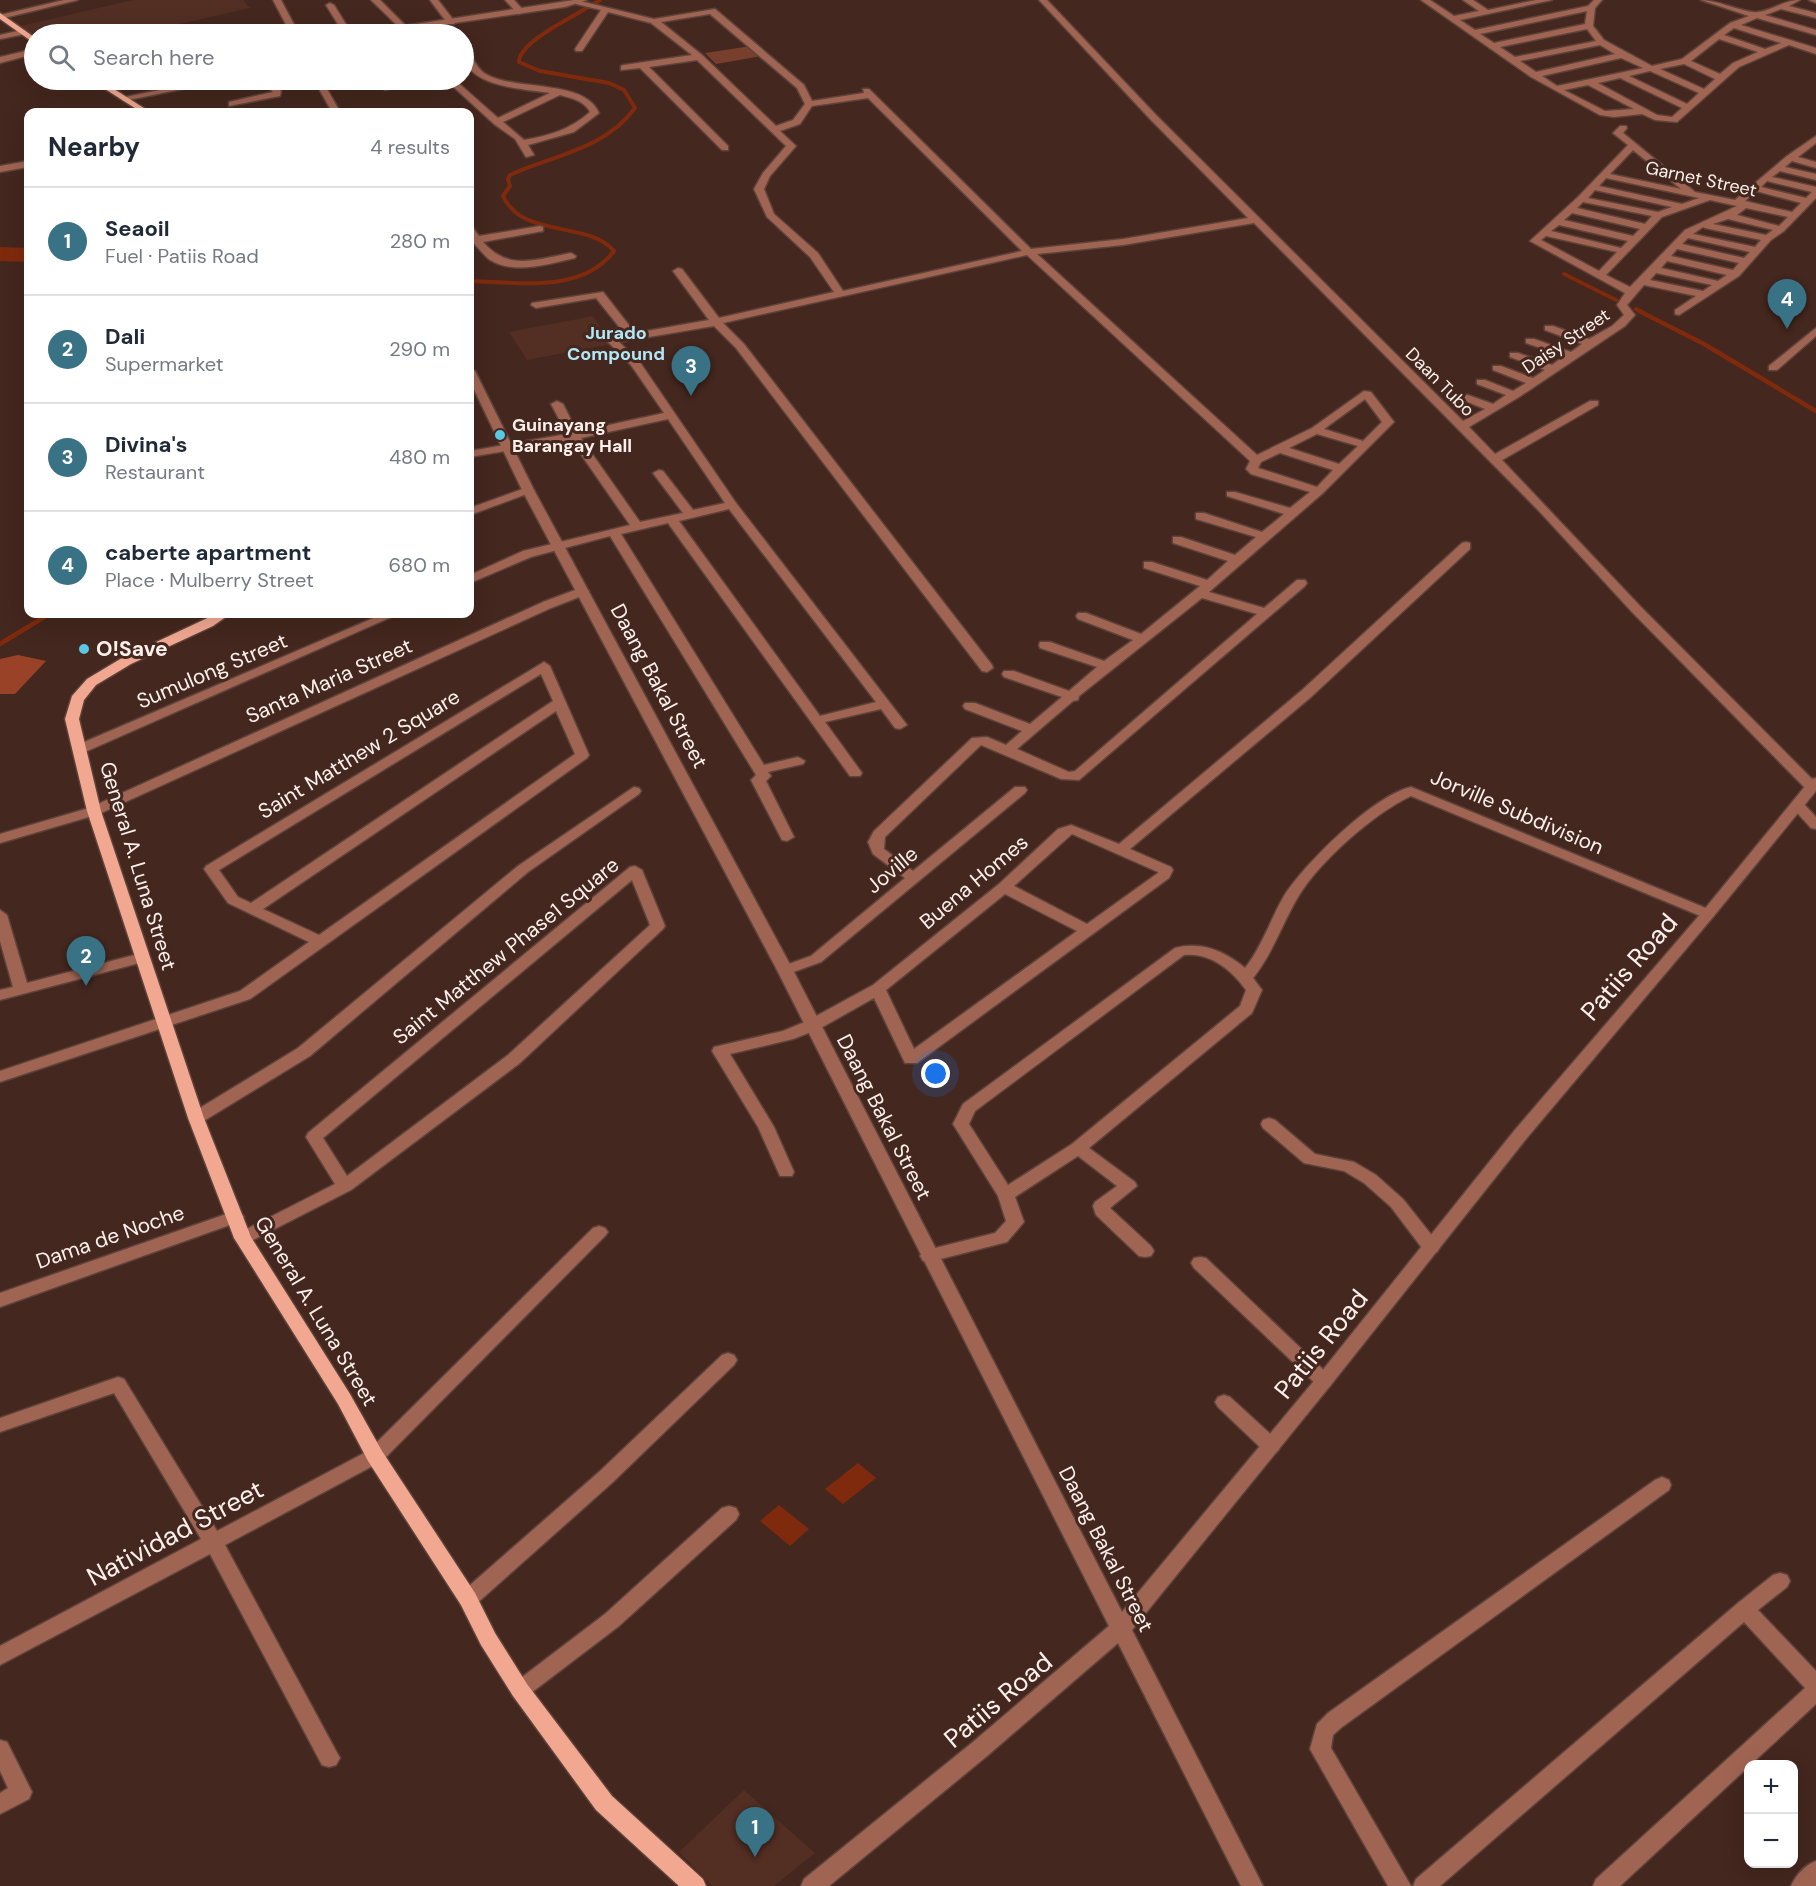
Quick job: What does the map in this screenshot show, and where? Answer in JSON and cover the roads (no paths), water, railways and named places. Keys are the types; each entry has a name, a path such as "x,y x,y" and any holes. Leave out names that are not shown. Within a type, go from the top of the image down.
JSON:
{"main road":[{"path":"1,16 22,32"},
{"path":"111,90 140,108"},
{"name":"General A. Luna Street","path":"217,618 186,636 96,679 82,692 74,707 72,719 94,811 196,1118 243,1238 344,1400 375,1456 468,1599 488,1639 520,1690 603,1803 695,1886"}],"street":[{"path":"1,16 74,0"},
{"path":"277,0 290,24"},
{"path":"375,0 400,24"},
{"path":"434,0 451,22"},
{"path":"509,0 521,12"},
{"name":"Daan Tubo","path":"1043,0 1154,118 1814,784"},
{"path":"1425,0 1556,89 1603,113 1644,111"},
{"path":"1467,0 1486,12"},
{"path":"1508,0 1517,6"},
{"path":"1452,19 1548,0"},
{"path":"1598,0 1592,8 1589,26 1600,42 1622,55 1706,93"},
{"path":"1705,0 1816,33"},
{"path":"1719,4 1730,0"},
{"path":"1556,89 1685,61 1733,25 1796,0"},
{"path":"439,24 581,1 605,10 654,21 712,11 801,87 809,104 804,117 795,124 776,129"},
{"path":"330,5 342,24"},
{"path":"1781,6 1816,16"},
{"path":"1472,33 1592,8"},
{"path":"579,49 605,10"},
{"path":"654,21 699,57 791,146 766,175 759,189 770,216 814,255 841,295"},
{"path":"1733,25 1816,51"},
{"path":"1492,46 1589,26"},
{"path":"0,37 22,32"},
{"path":"1718,36 1766,52"},
{"path":"1513,60 1600,42"},
{"path":"1662,131 1670,121 1706,93 1736,65 1789,42"},
{"path":"0,60 24,54"},
{"path":"1534,75 1622,55"},
{"path":"624,68 699,57"},
{"path":"1685,61 1721,78"},
{"path":"643,66 726,148"},
{"path":"474,72 500,83 579,98 592,106 595,113 587,121 548,140 524,143"},
{"path":"1621,75 1688,108"},
{"path":"1590,82 1644,111 1670,121"},
{"path":"124,98 167,90"},
{"path":"232,104 277,94 276,90"},
{"path":"324,90 334,108"},
{"path":"461,90 524,143 529,155"},
{"path":"497,122 560,93"},
{"path":"809,104 868,93 1029,252 1256,460"},
{"path":"1623,128 1618,133 1694,194"},
{"name":"Daisy Street","path":"1461,427 1515,395 1612,331 1630,315 1622,305 1624,298 1656,270 1686,235 1702,224 1738,212 1740,203 1753,188 1816,139"},
{"path":"1631,291 1534,241 1581,199 1633,145"},
{"path":"1804,149 1816,152"},
{"path":"1790,158 1816,165"},
{"path":"0,169 24,165"},
{"path":"1644,183 1659,165"},
{"path":"1778,168 1816,177"},
{"name":"Garnet Street","path":"1603,175 1793,215"},
{"path":"1679,312 1735,274 1768,238 1781,229 1816,192 1765,178"},
{"path":"1592,187 1683,207"},
{"path":"1753,188 1807,201"},
{"path":"1600,275 1659,215 1711,197"},
{"path":"1581,199 1659,215"},
{"path":"1568,210 1646,227"},
{"path":"1729,216 1781,229"},
{"path":"900,725 732,505 635,363 611,339 716,322 1029,252 1123,242 1256,220"},
{"path":"1556,221 1634,239"},
{"path":"1702,224 1768,238"},
{"path":"474,235 540,229"},
{"path":"1545,233 1623,251"},
{"path":"1686,235 1757,250"},
{"path":"474,237 495,262 510,265 571,256"},
{"path":"1677,246 1746,262"},
{"path":"1666,258 1735,274"},
{"path":"1656,270 1720,284"},
{"path":"678,271 716,322 740,346 987,668"},
{"path":"1642,282 1705,295"},
{"path":"536,305 599,294 633,337"},
{"path":"1549,328 1590,344"},
{"path":"1773,368 1816,330"},
{"path":"1530,340 1573,356"},
{"path":"1514,355 1553,369"},
{"path":"1497,368 1534,382"},
{"name":"Daang Bakal Street","path":"474,379 528,490 785,970 1252,1886"},
{"path":"1481,382 1515,395"},
{"path":"1008,750 1073,697 1106,666 1204,589 1319,491 1342,469 1388,422 1367,394 1364,393 1317,430 1256,460 1252,469 1255,472 1319,491"},
{"path":"1464,397 1493,408"},
{"path":"557,404 574,436 637,528"},
{"path":"1493,460 1594,404"},
{"path":"474,453 574,436 670,415"},
{"path":"1317,430 1366,445"},
{"path":"1277,448 1342,469"},
{"path":"659,473 691,516"},
{"path":"474,510 528,490"},
{"path":"1231,494 1293,513"},
{"path":"474,577 527,554 557,545 732,505"},
{"path":"1200,516 1264,536"},
{"path":"672,520 819,720 855,773"},
{"path":"614,533 764,776 758,780 788,837"},
{"path":"1177,540 1237,560"},
{"path":"1121,849 1306,694 1466,546"},
{"path":"1148,565 1267,613"},
{"path":"915,879 878,851 875,846 879,834 977,741 987,741 1066,776 1074,777 1301,583"},
{"name":"Santa Maria Street","path":"0,839 94,811 582,591"},
{"path":"1082,616 1143,639"},
{"name":"Sumulong Street","path":"80,749 383,618"},
{"path":"1045,645 1106,666"},
{"name":"Saint Matthew 2 Square","path":"0,1077 245,995 582,755 544,666 211,869 233,900 319,941"},
{"path":"1009,674 1073,697"},
{"path":"251,910 559,703"},
{"path":"819,720 884,704"},
{"path":"970,706 1033,730"},
{"path":"760,770 798,761"},
{"name":"Patiis Road","path":"812,1886 963,1764 1121,1628 1324,1381 1520,1135 1708,914 1814,784"},
{"name":"Joville","path":"785,970 816,959 1020,790"},
{"path":"196,1118 304,1052 523,869 634,791"},
{"name":"Jorville Subdivision","path":"1246,976 1260,960 1270,943 1292,896 1318,865 1384,804 1410,791 1708,914"},
{"path":"1797,805 1816,825"},
{"name":"Buena Homes","path":"786,1172 766,1127 720,1051 787,1035 813,1025 878,989 1004,887 1063,832 1071,829 1166,870 1164,875 1086,930"},
{"name":"Saint Matthew Phase1 Square","path":"243,1238 345,1185 514,1059 658,926 635,870 314,1137 345,1185"},
{"path":"878,989 911,1059 1086,930 1004,887"},
{"path":"0,915 21,989"},
{"path":"929,1256 1001,1238 1015,1222 1006,1195 961,1124 969,1108 1180,951 1200,950 1219,957 1246,976 1254,990 1247,1009 1078,1148 1006,1195"},
{"path":"0,995 142,958"},
{"path":"1269,1124 1310,1159 1348,1166 1370,1179 1397,1203 1431,1248"},
{"path":"1078,1148 1129,1186 1101,1206 1102,1211 1145,1251"},
{"name":"Dama de Noche","path":"0,1300 235,1217"},
{"name":"Natividad Street","path":"0,1656 375,1456 599,1232"},
{"path":"1200,1263 1324,1381"},
{"path":"468,1599 606,1477 728,1360"},
{"path":"0,1425 118,1383 214,1543 329,1758"},
{"path":"1224,1401 1271,1446"},
{"path":"1400,1886 1320,1749 1324,1731 1335,1720 1662,1485"},
{"path":"520,1690 612,1620 729,1514"},
{"path":"1424,1886 1780,1581"},
{"path":"1745,1609 1816,1685"},
{"path":"1604,1886 1816,1691"},
{"path":"0,1749 21,1792 0,1804"},
{"path":"1802,1886 1816,1871"}],"waterway":[{"path":"592,5 600,0"},
{"path":"474,281 528,283 567,280 601,265 614,251 588,235 540,224 525,218 512,209 503,196 510,186 508,179 510,175 594,142 623,122 635,108 624,90 609,83 540,71 519,62 521,54 537,38 590,6"},
{"path":"0,254 24,255"},
{"path":"1564,274 1616,300"},
{"path":"1636,309 1642,312"},
{"path":"1639,311 1704,344 1816,411"},
{"path":"0,644 42,618"}],"place":[{"name":"caberte apartment","path":"1787,329"},
{"name":"Divina's","path":"691,396"},
{"name":"Guinayang Barangay Hall","path":"500,435"},
{"name":"O!Save","path":"84,649"},
{"name":"Dali","path":"86,986"},
{"name":"Seaoil","path":"755,1857"}],"district":[{"name":"Jurado Compound","path":"616,343"}]}
